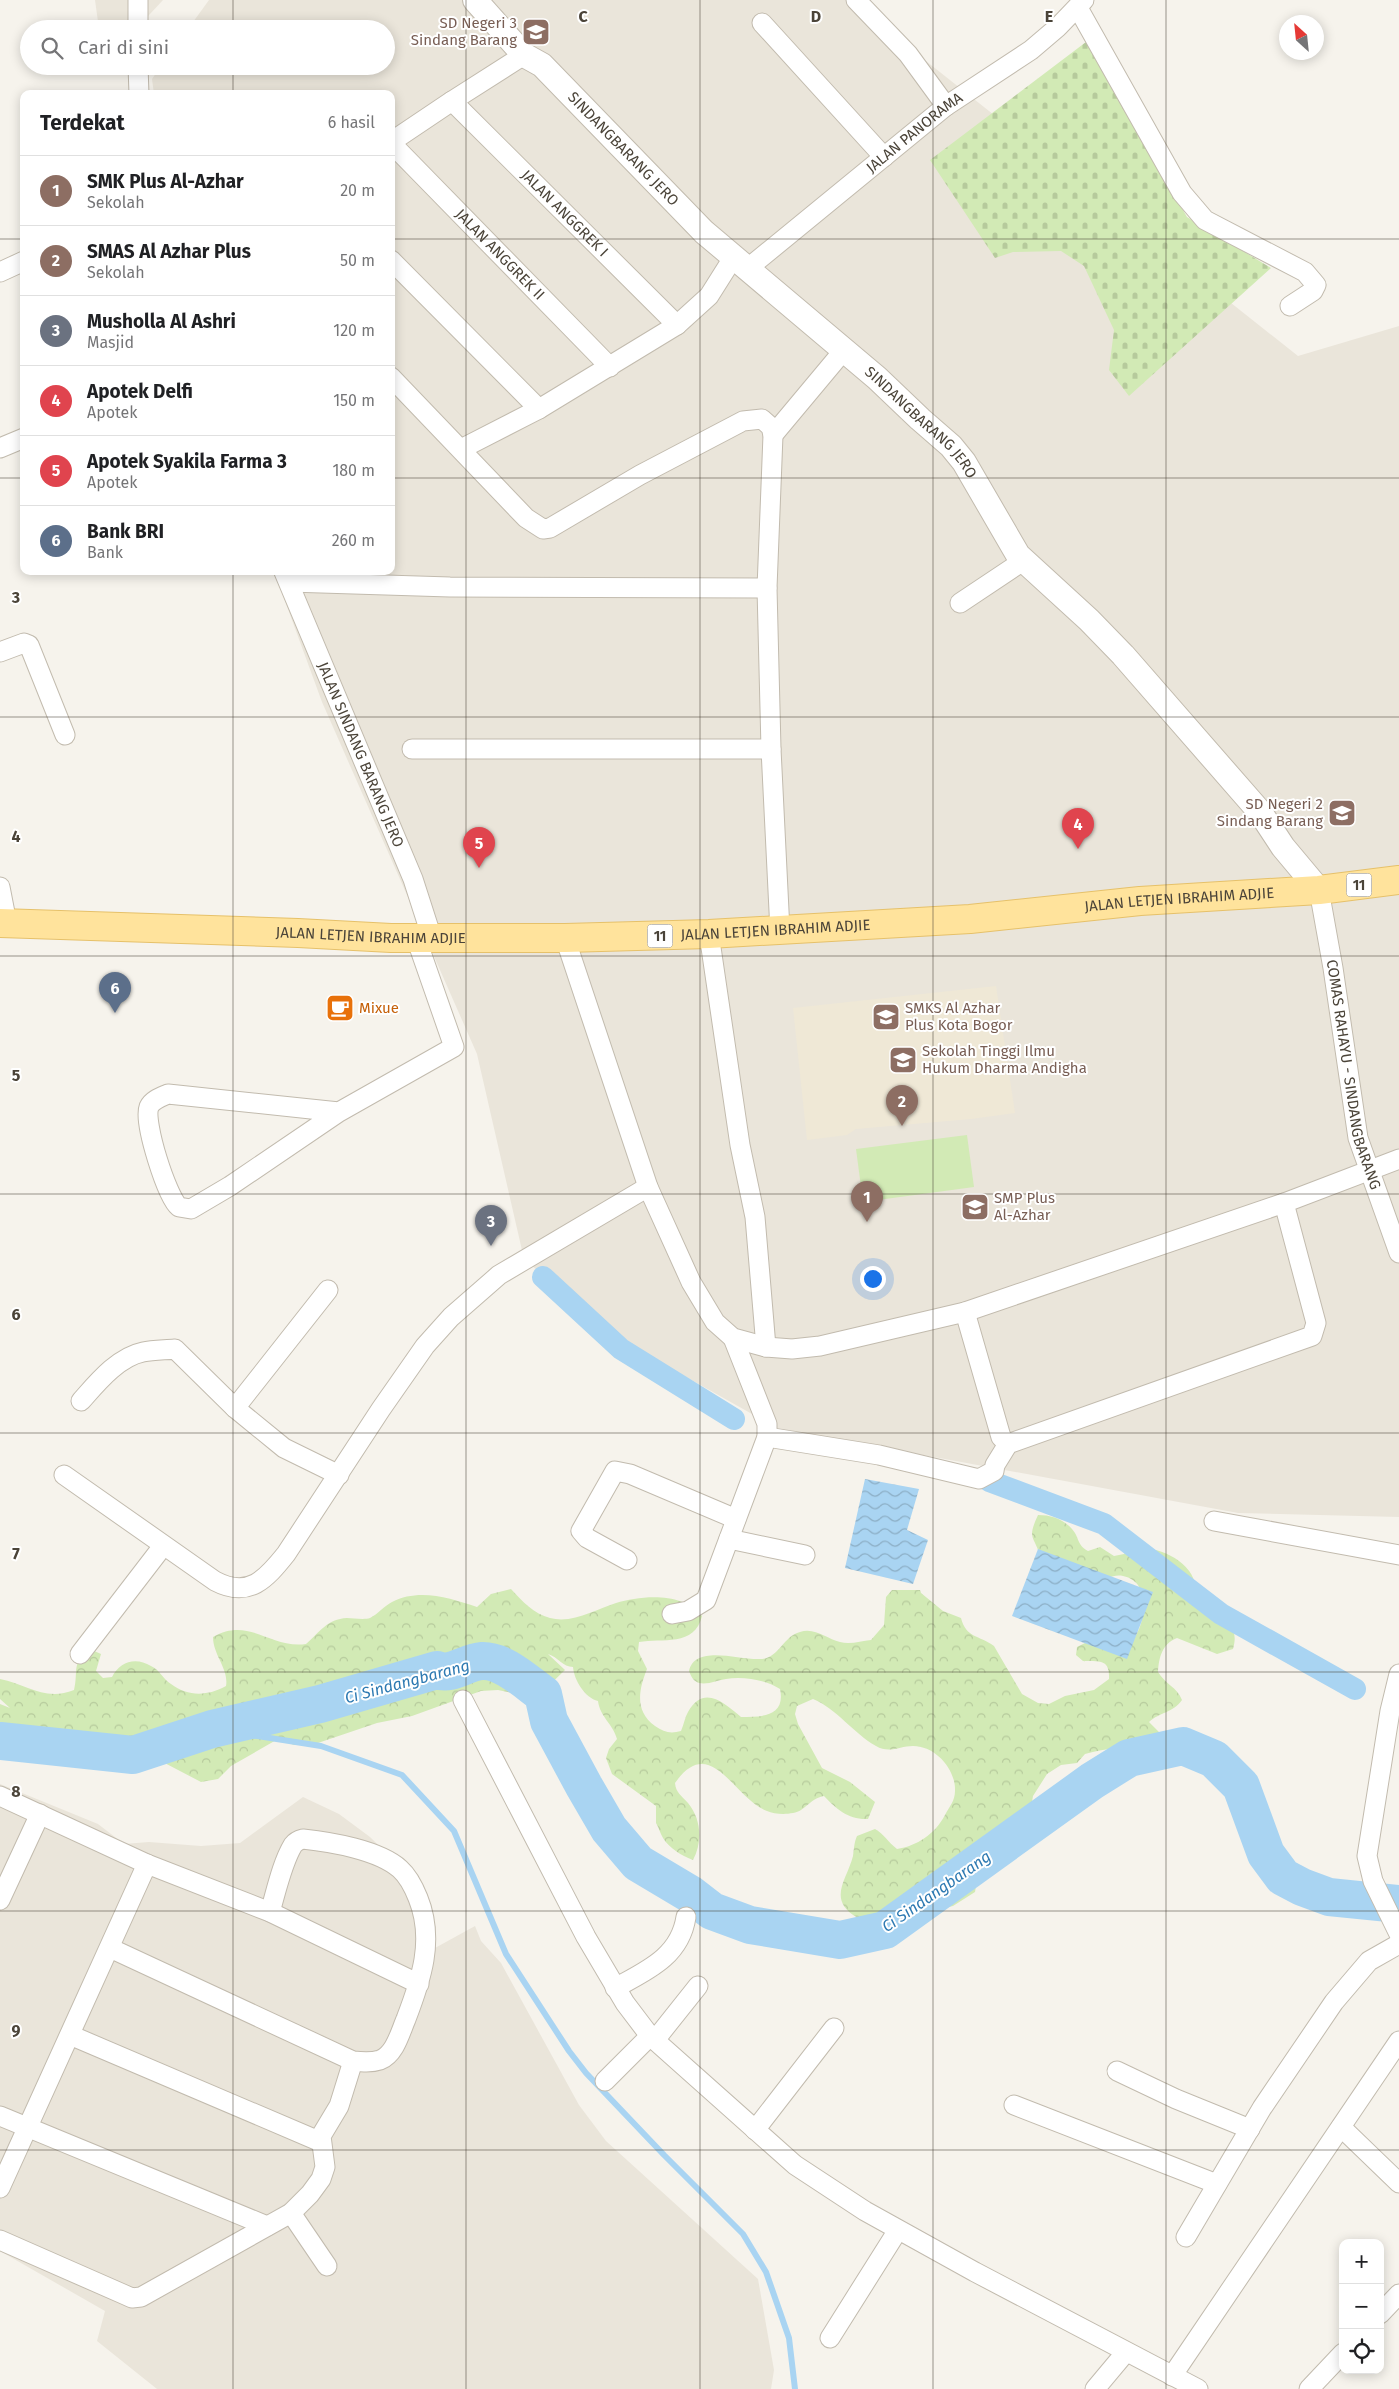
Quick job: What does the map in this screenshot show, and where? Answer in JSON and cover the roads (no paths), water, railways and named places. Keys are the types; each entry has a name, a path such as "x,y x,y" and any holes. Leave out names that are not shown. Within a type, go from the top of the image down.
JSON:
{"main road":[{"name":"JALAN LETJEN IBRAHIM ADJIE","path":"4,923 424,938 565,938 709,934 970,919 1140,901 1319,890 1399,880"}],"street":[{"path":"138,0 138,20"},
{"name":"SINDANGBARANG JERO","path":"474,0 524,55 542,65 680,209 740,263 844,350 951,446 964,462 1004,534 1023,561 1078,610 1123,655 1260,812 1283,847 1319,890"},
{"path":"856,0 908,54 946,106"},
{"path":"1081,4 1182,193 1195,209 1205,220 1305,272 1316,284 1313,291 1290,306"},
{"name":"JALAN PANORAMA","path":"461,449 539,409 677,325 709,296 740,263 884,157 946,106 1031,50 1081,4"},
{"path":"762,23 884,157"},
{"path":"395,140 524,55"},
{"path":"138,75 139,90"},
{"name":"JALAN ANGGREK I","path":"452,101 677,325"},
{"name":"JALAN ANGGREK II","path":"395,147 610,367"},
{"path":"0,272 20,263"},
{"path":"395,264 539,409"},
{"path":"773,435 844,350"},
{"path":"395,382 526,518 543,529 550,528 640,475 743,421 762,419 771,427 773,435 767,588 771,749 780,930"},
{"path":"0,448 20,440"},
{"path":"960,603 1023,561"},
{"path":"286,577 450,587 767,588"},
{"name":"JALAN SINDANG BARANG JERO","path":"286,577 413,879 424,938 454,1047 339,1112"},
{"path":"0,652 24,643 28,646 66,735"},
{"path":"412,749 771,749"},
{"path":"0,887 4,923"},
{"name":"COMAS RAHAYU - SINDANGBARANG","path":"1319,890 1333,968 1358,1138 1399,1253"},
{"path":"709,934 740,1145 755,1216 766,1347"},
{"path":"565,938 648,1187 691,1282 715,1322 733,1338 766,1347 792,1349 820,1346 965,1312 1284,1203 1399,1159"},
{"path":"168,1094 339,1112 230,1186 187,1210 179,1207 171,1196 150,1130 148,1114 152,1103 168,1094"},
{"path":"64,1475 163,1546 227,1587 241,1589 254,1585 270,1575 286,1554 425,1346 468,1300 499,1275 526,1258 648,1187"},
{"path":"767,1437 879,1455 979,1479 994,1471 1008,1444 1312,1336 1316,1323 1284,1203"},
{"path":"235,1408 328,1290"},
{"path":"965,1312 1001,1437 1008,1444"},
{"path":"672,1614 688,1611 706,1600 767,1437 767,1424 733,1338"},
{"path":"81,1401 99,1381 133,1356 142,1352 175,1349 235,1408 284,1448 339,1475"},
{"path":"627,1560 587,1538 581,1531 585,1520 615,1471 630,1474 736,1519"},
{"path":"1214,1522 1399,1555"},
{"path":"729,1539 805,1555"},
{"path":"80,1654 163,1546"},
{"path":"1186,2237 1250,2129 1334,2002 1369,1961 1398,1935 1373,1881 1367,1856 1390,1711 1399,1674"},
{"path":"463,1700 581,1928 615,1988 652,2038 795,2165 865,2211 1198,2389"},
{"path":"0,1796 147,1864 270,1912 419,1984"},
{"path":"0,1900 40,1814"},
{"path":"110,1948 353,2061 379,2060 390,2052 399,2036 419,1984 423,1969 426,1931 421,1904 404,1874 384,1858 314,1840 303,1839 297,1841 293,1846 278,1882 270,1912"},
{"path":"0,2188 147,1864"},
{"path":"615,1988 658,1965 681,1934 686,1917"},
{"path":"605,2081 652,2038 698,1986"},
{"path":"755,2130 834,2028"},
{"path":"70,2035 321,2142"},
{"path":"1172,2376 1399,2041"},
{"path":"0,2240 132,2298 141,2297 291,2213 310,2194 321,2179 325,2167 325,2157 321,2142 324,2130 339,2106 353,2061"},
{"path":"1117,2071 1176,2099 1250,2129"},
{"path":"1014,2105 1217,2184"},
{"path":"0,2116 267,2226"},
{"path":"1341,2127 1399,2183"},
{"path":"291,2213 327,2266"},
{"path":"830,2338 898,2230"},
{"path":"1384,2310 1399,2294"},
{"path":"1095,2389 1126,2352"},
{"path":"1309,2389 1339,2357"}],"water":[{"path":"865,1479 919,1489 907,1530 928,1540 913,1584 845,1568"},
{"path":"1038,1549 1153,1592 1127,1659 1012,1616"}],"waterway":[{"path":"543,1277 621,1349 734,1419"},
{"path":"989,1481 1104,1524 1221,1614 1355,1689"},
{"name":"Ci Sindangbarang","path":"0,1741 133,1755 212,1729 320,1704 437,1670 454,1670 482,1661 498,1664 506,1668 543,1694 549,1721 584,1786 609,1829 638,1863 690,1894 712,1911 750,1925 840,1940 885,1930 1092,1781 1129,1758 1183,1746 1214,1759 1241,1786 1266,1854 1283,1877 1302,1887 1329,1897 1399,1904"},
{"path":"212,1729 321,1746 402,1775 454,1831 506,1954 569,2051 586,2073 743,2234 766,2272 789,2338 795,2389"}],"place":[{"name":"SD Negeri 3 Sindang Barang","path":"536,32"},
{"name":"SD Negeri 2 Sindang Barang","path":"1342,813"},
{"name":"Apotek Delfi","path":"1078,849"},
{"name":"Apotek Syakila Farma 3","path":"479,868"},
{"name":"Mixue","path":"340,1008"},
{"name":"Bank BRI","path":"115,1013"},
{"name":"SMKS Al Azhar Plus Kota Bogor","path":"886,1017"},
{"name":"Sekolah Tinggi Ilmu Hukum Dharma Andigha","path":"903,1060"},
{"name":"SMAS Al Azhar Plus","path":"902,1126"},
{"name":"SMP Plus Al-Azhar","path":"975,1207"},
{"name":"SMK Plus Al-Azhar","path":"867,1222"},
{"name":"Musholla Al Ashri","path":"491,1246"}]}
